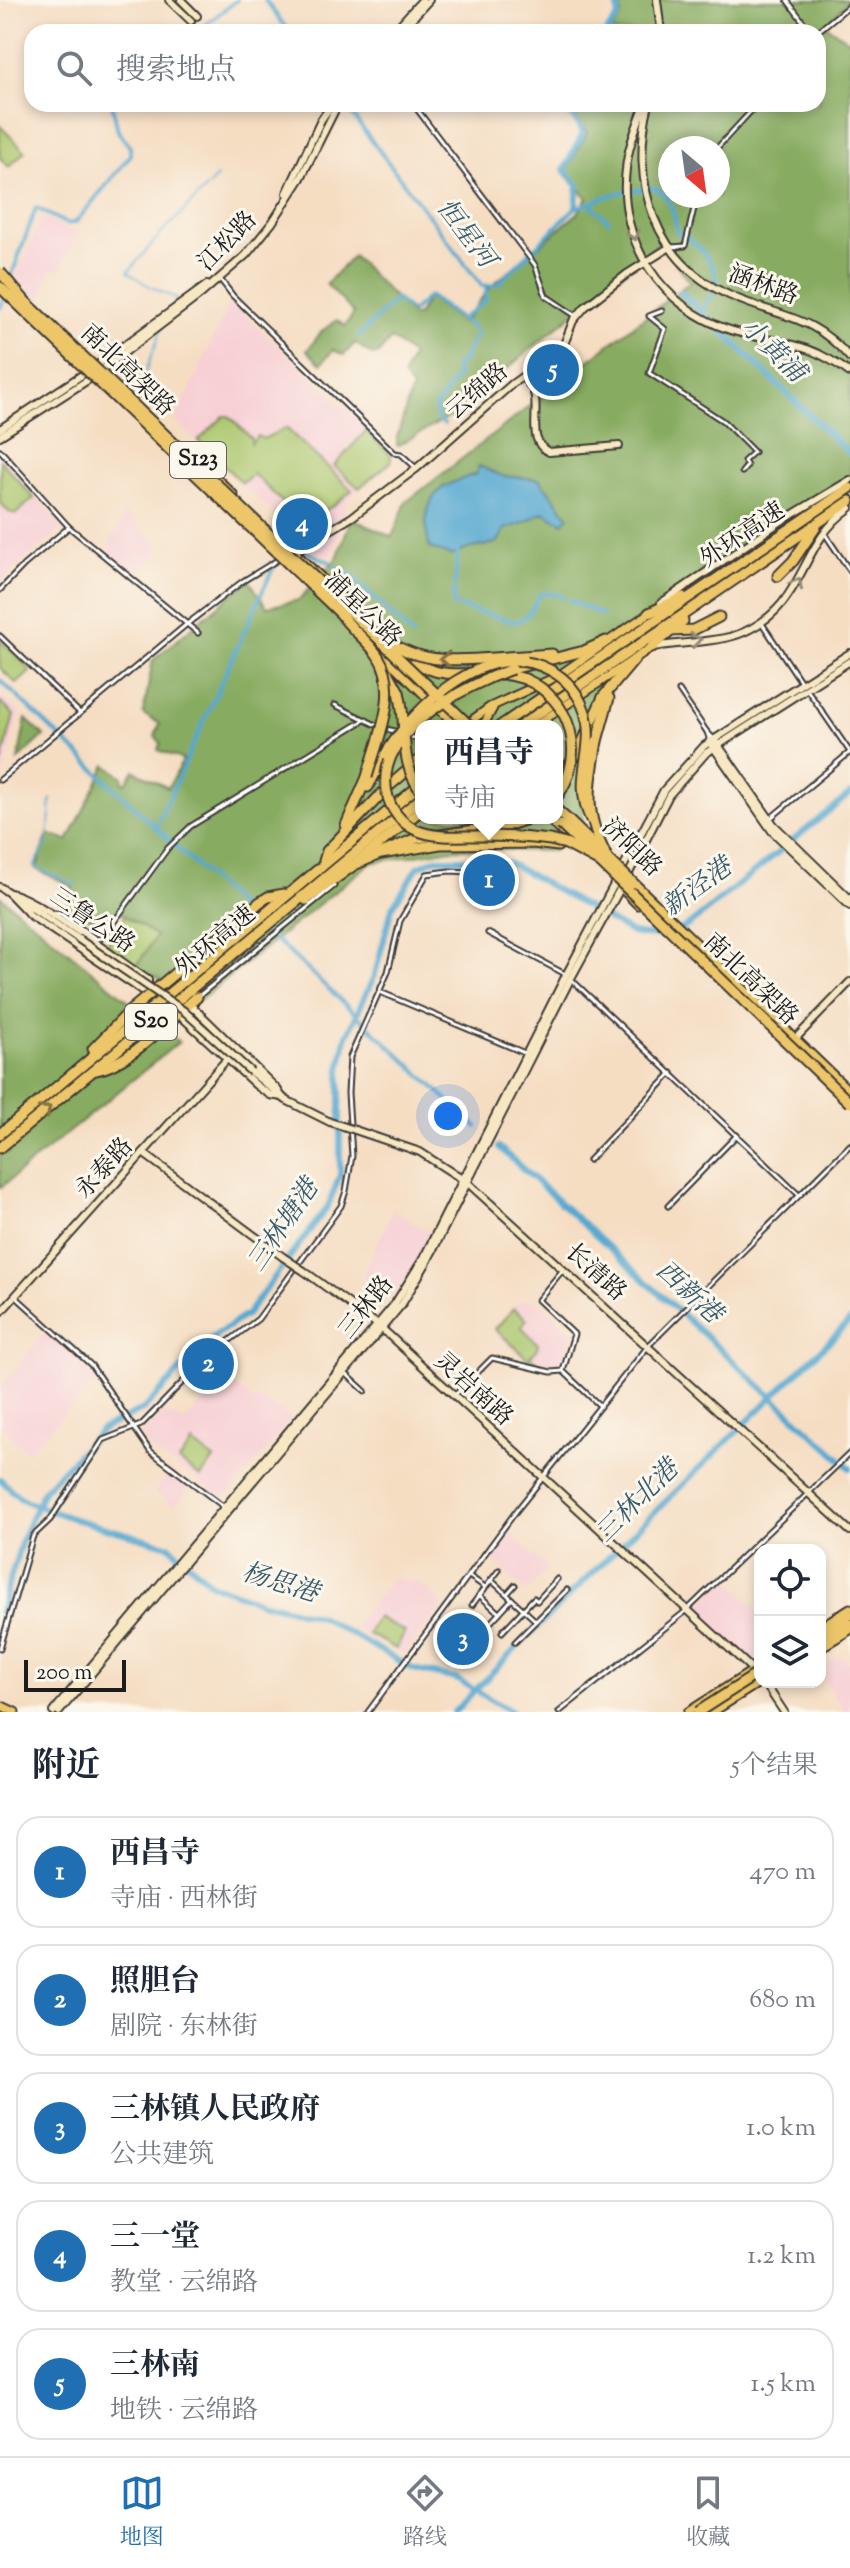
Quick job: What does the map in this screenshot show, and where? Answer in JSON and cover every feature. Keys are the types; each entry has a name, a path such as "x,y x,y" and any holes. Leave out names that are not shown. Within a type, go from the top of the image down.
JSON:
{"highway":[{"name":"南北高架路","path":"2,282 28,302 463,720"},
{"name":"南北高架路","path":"2,282 341,614 462,720"},
{"name":"外环高速","path":"509,720 800,522 848,484"},
{"name":"外环高速","path":"529,720 689,611 822,526 850,501"},
{"path":"778,576 808,534"},
{"path":"649,613 679,597 690,596"},
{"path":"652,647 684,620 689,611"},
{"path":"341,614 390,672 399,692 405,759 415,782"},
{"path":"354,614 412,662 434,672 513,675 531,681 551,696 568,722 573,746 570,771 563,785"},
{"path":"671,631 693,630 719,617"},
{"path":"422,720 454,694 477,682 606,641"},
{"path":"390,642 411,655 433,660 568,655"},
{"path":"335,842 352,814 367,777 388,692 387,676 377,655"},
{"path":"563,773 582,745 602,700 634,660"},
{"path":"352,814 358,810 385,755 415,714 437,694 483,668 518,662 538,665 561,677 584,707 588,735 581,785 585,808 603,860"},
{"path":"591,820 589,797 597,741 603,711 619,678"},
{"path":"415,726 396,748 388,766 386,781 388,798 400,819 412,828 426,833 534,838 566,844 603,860"},
{"path":"323,864 327,851 335,842 389,786 415,764"},
{"path":"323,864 415,789"},
{"name":"外环高速","path":"0,1148 415,803"},
{"path":"295,902 306,900 415,815"},
{"name":"南北高架路","path":"563,817 850,1106"},
{"path":"354,865 417,838 512,824"},
{"name":"南北高架路","path":"561,824 850,1090"},
{"path":"381,854 440,844 533,843 581,851"},
{"name":"外环高速","path":"0,1134 256,913 268,897 287,893 323,864"},
{"path":"89,1059 93,1048 141,1002 245,922"},
{"path":"148,980 157,984 166,982"},
{"path":"141,990 145,995 141,1002"},
{"path":"92,1071 103,1069 128,1054 196,1003"},
{"path":"826,1630 850,1615"},
{"path":"826,1642 850,1624"},
{"path":"698,1712 754,1681"},
{"path":"711,1712 754,1682"}],"main road":[{"name":"浦星公路","path":"2,282 16,286 28,302 294,552 463,720"},
{"name":"浦星公路","path":"2,282 88,375 446,720"},
{"path":"475,720 494,706 558,676 649,613"},
{"path":"544,720 652,647"},
{"path":"486,720 494,706"},
{"name":"济阳路","path":"563,810 850,1090"},
{"name":"济阳路","path":"553,824 850,1106"},
{"path":"826,1623 850,1608"},
{"path":"826,1643 850,1630"},
{"path":"688,1712 754,1680"},
{"path":"719,1712 754,1683"},
{"path":"0,1705 15,1712"}],"street":[{"path":"169,0 194,18 181,0"},
{"path":"400,24 422,0"},
{"path":"407,24 429,0"},
{"path":"657,0 660,24"},
{"path":"787,0 805,24"},
{"path":"826,25 850,5"},
{"name":"江松路","path":"88,375 246,255 301,178 332,112"},
{"path":"419,112 535,265 546,296 576,316"},
{"name":"涵林路","path":"644,112 630,147 625,184 626,205 645,263 665,291 708,321 738,332 798,344 850,373"},
{"name":"涵林路","path":"646,112 642,139 643,179 648,200 670,247 722,292 811,324 850,358"},
{"path":"728,136 750,112"},
{"path":"670,247 685,246 694,208"},
{"name":"云绵路","path":"294,552 352,517 417,468 562,347 576,316 627,274 670,247"},
{"path":"219,278 233,296 316,378 395,453 401,454 417,468"},
{"path":"662,311 649,316 665,329 649,373 723,421 754,452 744,461 747,466 742,472"},
{"path":"0,429 88,375"},
{"path":"0,436 88,375"},
{"path":"523,377 534,391 536,438 542,449 549,452 619,446"},
{"path":"0,450 69,527 198,633"},
{"path":"649,613 780,522 848,484"},
{"path":"652,647 733,635 761,622 787,601 822,526 850,508"},
{"path":"822,526 850,571"},
{"path":"0,590 69,527"},
{"path":"1,779 187,624 243,581 294,552"},
{"path":"761,622 850,752 768,821"},
{"path":"0,636 80,713"},
{"path":"804,686 850,653"},
{"path":"804,686 850,661"},
{"name":"三林路","path":"227,1508 379,1328 416,1270 466,1181 527,1054 626,872 645,823 664,790 686,764 804,686"},
{"path":"679,691 768,821 850,906"},
{"path":"335,705 415,739"},
{"path":"51,914 61,914 96,939 102,938 168,848 191,826 366,719"},
{"path":"798,852 850,899"},
{"path":"0,1648 33,1536 52,1515 103,1440 152,1416 204,1360 249,1327 294,1272 341,1206 350,1177 353,1131 349,1067 361,1030 388,972 400,921 426,875 449,871 472,872"},
{"path":"196,1003 334,886"},
{"name":"三鲁公路","path":"0,887 184,1011 251,1072"},
{"name":"三鲁公路","path":"9,893 19,893 51,914 148,980 148,987 141,990 30,915 9,893"},
{"path":"488,933 569,977 799,1195"},
{"name":"三林路","path":"490,1132 569,977"},
{"path":"797,1037 850,982"},
{"path":"380,992 527,1054"},
{"name":"长清路","path":"196,1003 282,1097"},
{"name":"长清路","path":"178,1018 257,1086 270,1095 282,1097"},
{"name":"永泰路","path":"0,1313 236,1049"},
{"name":"长清路","path":"251,1072 282,1097 330,1122 420,1152 466,1181 850,1531"},
{"path":"589,1160 672,1073"},
{"path":"668,1206 737,1135"},
{"path":"368,1712 517,1510 649,1345 850,1145"},
{"name":"灵岩南路","path":"143,1153 379,1328 754,1671"},
{"path":"563,1371 574,1334 538,1298 564,1269"},
{"path":"15,1296 84,1358 150,1451 227,1508"},
{"name":"三林路","path":"53,1712 379,1328"},
{"path":"454,1397 489,1358 551,1372 563,1371 600,1405"},
{"path":"344,1372 365,1391"},
{"path":"559,1712 686,1611 850,1453"},
{"name":"三林路","path":"59,1712 178,1564"},
{"path":"472,1605 499,1570"},
{"path":"469,1576 485,1587"},
{"path":"502,1632 557,1579"},
{"path":"491,1580 536,1621"},
{"path":"507,1594 515,1585"},
{"path":"515,1642 567,1590"},
{"path":"479,1595 499,1613"},
{"path":"491,1622 512,1599"},
{"name":"灵岩南路","path":"768,1688 784,1712"}],"shaded area":[{"path":"40,218 79,232 59,272 51,269 39,303 13,279"},
{"path":"230,301 392,452 393,463 347,500 332,557 300,549 311,536 317,519 293,513 287,508 277,517 175,421"},
{"path":"0,457 64,528 0,584"},
{"path":"125,513 160,547 138,576 106,551"},
{"path":"0,694 20,713 4,773 0,776"},
{"path":"393,1211 432,1234 418,1263 394,1298 362,1276"},
{"path":"532,1300 542,1305 573,1334 562,1366 552,1371 531,1365 492,1330 520,1301"},
{"path":"47,1331 83,1363 96,1380 28,1453 0,1425 0,1387 21,1366 18,1363"},
{"path":"226,1377 254,1402 261,1398 292,1420 224,1499 152,1451 139,1434 163,1413 184,1422"},
{"path":"171,1470 192,1485 175,1507 155,1492"},
{"path":"510,1534 548,1568 527,1592 491,1559"},
{"path":"393,1577 418,1583 443,1606 404,1655 359,1632 355,1624"},
{"path":"728,1578 754,1606 754,1660 706,1619 700,1608 702,1602"},
{"path":"841,1655 850,1663 850,1712 844,1712 826,1684 826,1664"}],"green space":[{"path":"616,0 849,0 826,25 616,24 621,17 621,4"},
{"path":"826,25 850,42 850,477 701,573 607,685 599,702 582,785 583,825 553,851 451,849 370,863 187,1011 159,978 135,968 156,936 119,912 110,925 67,909 73,887 36,869 48,834 68,841 106,765 123,777 123,782 126,783 134,770 168,788 183,760 158,750 161,743 155,736 160,724 143,714 153,660 249,580 267,607 299,600 337,558 351,518 392,537 406,502 690,282 660,242 449,417 397,446 412,389 403,376 412,355 391,339 378,354 372,355 355,343 344,355 333,350 321,364 307,351 322,331 337,320 345,326 354,313 326,284 353,256 414,317 428,297 463,323 490,287 578,213 587,198 565,174 587,133 572,112 826,112"},
{"path":"0,126 25,151 9,167 0,158"},
{"path":"224,416 229,416 251,438 251,443 258,436 263,439 286,428 352,490 335,504 310,515 289,507 253,474 242,483 198,441"},
{"path":"366,431 391,455 391,462 359,488 334,466"},
{"path":"0,460 34,498 16,514 0,503"},
{"path":"0,640 30,672 17,684 0,668"},
{"path":"0,702 14,715 0,770"},
{"path":"26,719 44,736 18,760"},
{"path":"0,896 179,1042 0,1188"},
{"path":"125,916 157,936 135,968 104,947"},
{"path":"514,1308 527,1319 521,1326 538,1344 537,1350 530,1356 537,1362 535,1365 495,1329"},
{"path":"192,1443 214,1459 201,1477 179,1461"},
{"path":"377,1617 405,1632 396,1649 368,1634"}],"water":[{"path":"479,466 502,476 539,479 569,517 563,523 543,512 505,529 498,542 463,550 452,556 430,548 426,524 431,501 444,487 476,474"}],"waterway":[{"path":"206,24 237,0"},
{"name":"恒星河","path":"265,0 283,24"},
{"path":"613,0 618,6 618,17 613,24"},
{"path":"9,283 36,208 67,224 76,222 130,156 130,147 118,131 114,112"},
{"name":"恒星河","path":"350,112 482,286 497,285 576,207 619,193 655,188 671,207 677,232 699,247 713,268 718,285 701,311"},
{"path":"567,112 579,124 583,134 564,170 578,185 576,207"},
{"path":"173,306 177,299 128,272 217,177"},
{"name":"小黄浦","path":"591,205 609,221"},
{"path":"444,424 438,420 435,408 458,375 455,366 462,362 476,335 474,329 461,319 486,300 486,286"},
{"name":"小黄浦","path":"681,292 850,454"},
{"path":"0,308 5,295"},
{"path":"359,336 396,299 412,312 429,296 460,319"},
{"path":"139,402 162,327"},
{"path":"455,584 458,550"},
{"path":"304,551 330,562"},
{"path":"156,827 274,566"},
{"path":"336,566 351,575 413,636"},
{"path":"454,590 453,605 515,622 528,614 540,594 551,593 563,597"},
{"path":"569,600 602,615"},
{"path":"0,680 256,922"},
{"name":"三林塘港","path":"0,1612 22,1540 43,1491 101,1430 144,1409 209,1340 247,1314 328,1206 340,1175 340,1070 346,1038 375,974 392,908 418,867 435,859 487,859 511,864 632,933 662,935 690,924 850,794"},
{"path":"51,799 48,840 34,867 76,885"},
{"path":"265,930 477,1127"},
{"name":"西新港","path":"499,1147 850,1468"},
{"name":"三林北港","path":"454,1712 850,1321"},
{"name":"杨思港","path":"0,1479 20,1498 35,1505 170,1546 211,1584 264,1603 321,1617 413,1669 456,1679 512,1712"}],"place":[{"name":"三林南","path":"553,370"},
{"name":"三一堂","path":"302,524"},
{"name":"西昌寺","path":"489,880"},
{"name":"照胆台","path":"208,1364"},
{"name":"三林镇人民政府","path":"463,1639"}],"water label":[{"name":"新泾港","path":"698,888"}]}
